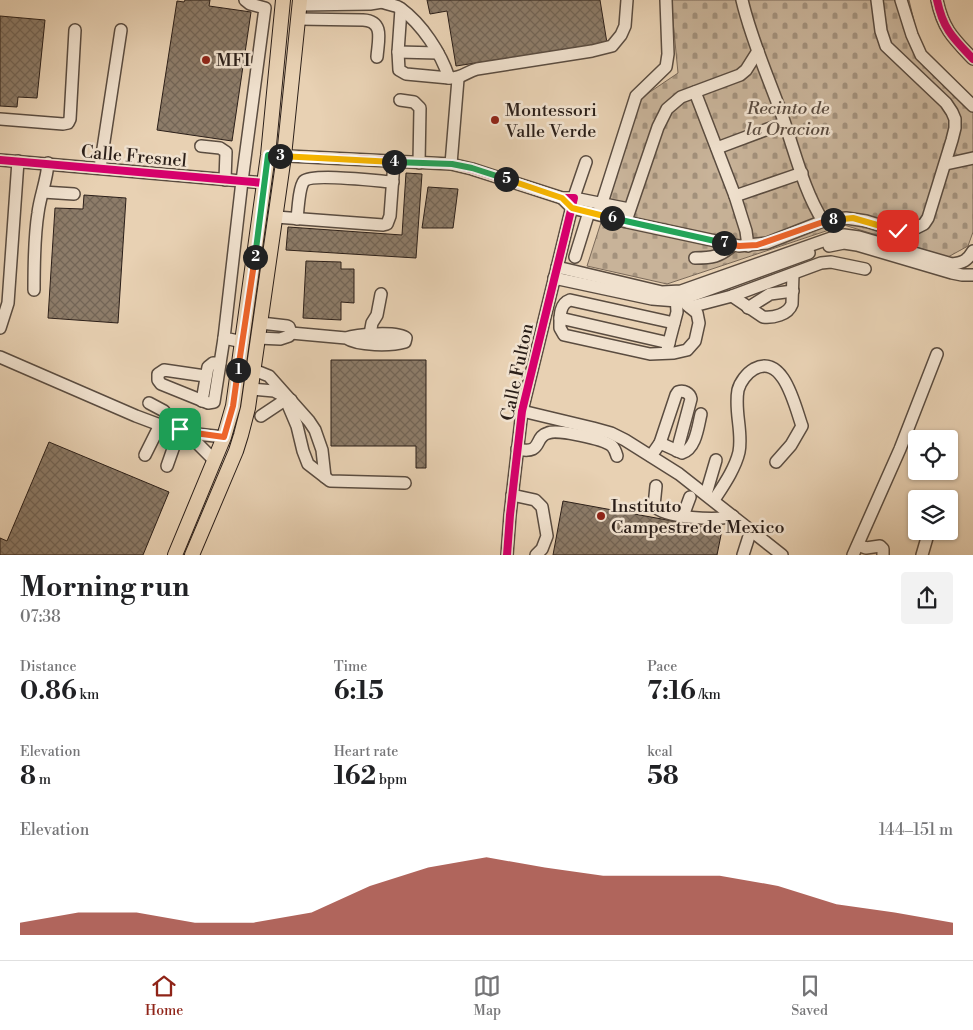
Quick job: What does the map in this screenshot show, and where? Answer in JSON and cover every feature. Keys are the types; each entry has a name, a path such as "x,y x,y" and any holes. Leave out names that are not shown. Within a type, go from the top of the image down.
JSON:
{"main road":[{"path":"175,555 224,437 233,406 268,155 283,0"},
{"path":"192,555 241,435 251,389 284,156 300,8"},
{"path":"255,255 262,259 264,263 261,290 264,300"},
{"path":"249,295 254,306 254,332 258,338"},
{"path":"183,555 190,537 188,524"}],"street":[{"path":"205,376 162,370 158,374 158,380 161,384 202,401 211,403 215,400 266,4 250,4 245,0"},
{"path":"401,9 397,66 402,73 454,78 478,69 598,50 612,46 621,35 625,26 627,0"},
{"path":"575,257 596,210 636,96 666,67 668,54 666,0"},
{"path":"742,0 802,173 815,208 823,222"},
{"path":"268,155 452,164 479,170 627,222 733,245 748,246 767,243 823,222 846,218 866,221 898,231 912,230 924,224 932,209 946,164 955,128 955,119 946,103 886,46 881,31 877,0"},
{"path":"901,0 912,35 921,55 973,106"},
{"path":"937,0 941,18 948,32 973,59"},
{"path":"300,8 370,4 380,1 395,5 416,22 424,31 454,78 452,164"},
{"path":"300,8 373,22 378,30 377,57"},
{"path":"0,119 63,124 68,122 70,119 76,30"},
{"path":"100,168 121,30"},
{"path":"400,30 424,31"},
{"path":"627,222 629,209 662,118 673,102 681,97 740,75 750,64 758,50"},
{"path":"398,52 438,53"},
{"path":"695,92 735,196 746,231 748,246"},
{"path":"400,100 414,102 420,108 419,163"},
{"path":"717,148 784,123"},
{"path":"201,146 220,148 226,152 225,180"},
{"path":"227,155 245,157"},
{"path":"946,164 973,158"},
{"name":"Calle Fresnel","path":"0,160 264,183"},
{"path":"0,328 8,303 18,161"},
{"path":"276,217 387,224 390,216 394,162"},
{"name":"Calle Fulton","path":"506,555 522,411 555,273 586,162"},
{"path":"34,290 38,212 47,176 48,163"},
{"path":"735,196 802,173"},
{"path":"296,219 302,186 308,179 321,177 392,182"},
{"path":"42,192 74,194"},
{"path":"596,210 629,209"},
{"path":"681,298 818,242 859,237 952,264 960,264 966,261 973,251"},
{"path":"844,239 857,245 952,273 962,275 973,274"},
{"path":"694,258 720,256 733,245"},
{"path":"555,273 652,290 681,298 732,296 821,263 831,262 865,269"},
{"path":"732,296 763,316 769,317 784,313 791,308 794,291 793,274"},
{"path":"748,308 770,294 794,291"},
{"path":"370,334 372,323 377,315 381,294"},
{"path":"668,348 681,298"},
{"path":"674,323 570,300 562,305 560,318 668,348 687,350 695,341 699,323 697,313 681,298"},
{"path":"261,323 287,326 291,333"},
{"path":"291,333 346,338 360,343 396,344 406,340 403,335 370,334 346,338"},
{"path":"258,338 284,339 291,333"},
{"path":"224,338 243,342"},
{"path":"856,550 900,449 937,354"},
{"path":"0,357 136,416 180,429 224,437"},
{"path":"202,401 208,367 211,364 220,363"},
{"path":"710,497 738,453 740,434 738,388 748,374 759,368 772,368 784,379 802,426 791,445 776,462"},
{"path":"254,370 270,376 288,400 308,464 330,481 404,483"},
{"path":"251,389 274,391 303,413 315,430 322,450 325,477"},
{"path":"651,456 660,443 676,395 681,391 687,393 690,397 690,404 677,451"},
{"path":"261,416 288,400"},
{"path":"149,403 164,411 214,461"},
{"path":"522,411 611,433 651,456 710,497 782,555"},
{"path":"660,443 677,451 685,452 690,448 702,414"},
{"path":"145,455 160,424"},
{"path":"167,466 180,429"},
{"path":"517,449 531,450 537,446 544,434 556,432 606,443 614,448 617,456"},
{"path":"710,497 716,460"},
{"path":"656,486 655,508 661,511 711,520 733,516"},
{"path":"512,495 535,500 542,506 547,536 542,549 536,555"},
{"path":"683,516 690,497"},
{"path":"743,555 751,530"},
{"path":"922,555 926,540"},
{"path":"856,550 880,546 883,549 882,555"}],"green space":[{"name":"Recinto de la Oracion","path":"671,0 909,0 921,50 973,100 973,232 968,246 948,257 844,225 667,284 587,266 641,98 678,73"}],"building":[{"name":"MFI","path":"185,0 210,0 209,6 251,12 232,141 157,130 177,1 184,2"},
{"path":"427,0 600,0 607,43 456,66 447,11 430,14"},
{"path":"0,16 45,20 37,98 18,97 17,107 0,106"},
{"path":"406,173 422,174 416,258 286,250 288,227 402,235"},
{"path":"428,187 458,189 453,228 422,228"},
{"path":"84,195 126,198 118,323 48,318 55,208 83,209"},
{"path":"306,261 341,262 341,269 354,269 354,303 341,302 341,320 303,318"},
{"path":"331,360 426,360 426,468 416,468 416,446 331,446"},
{"path":"49,442 169,492 143,555 0,555 0,538 7,541"},
{"name":"Instituto Campestre de Mexico","path":"563,501 722,530 717,555 553,555"}],"cycle path":[{"path":"937,0 946,26 973,59"},
{"path":"268,155 451,164 562,198 574,198 522,411 507,555"},
{"path":"0,160 264,183"}],"place":[{"name":"MFI","path":"206,60"},
{"name":"Montessori Valle Verde","path":"495,120"},
{"name":"Instituto Campestre de Mexico","path":"601,516"}],"route":[{"path":"180,429 188,432 224,437 228,428 233,406 268,155 452,164 472,168 562,198 572,208 739,246 767,243 823,222 846,218 866,221 898,231"}]}
